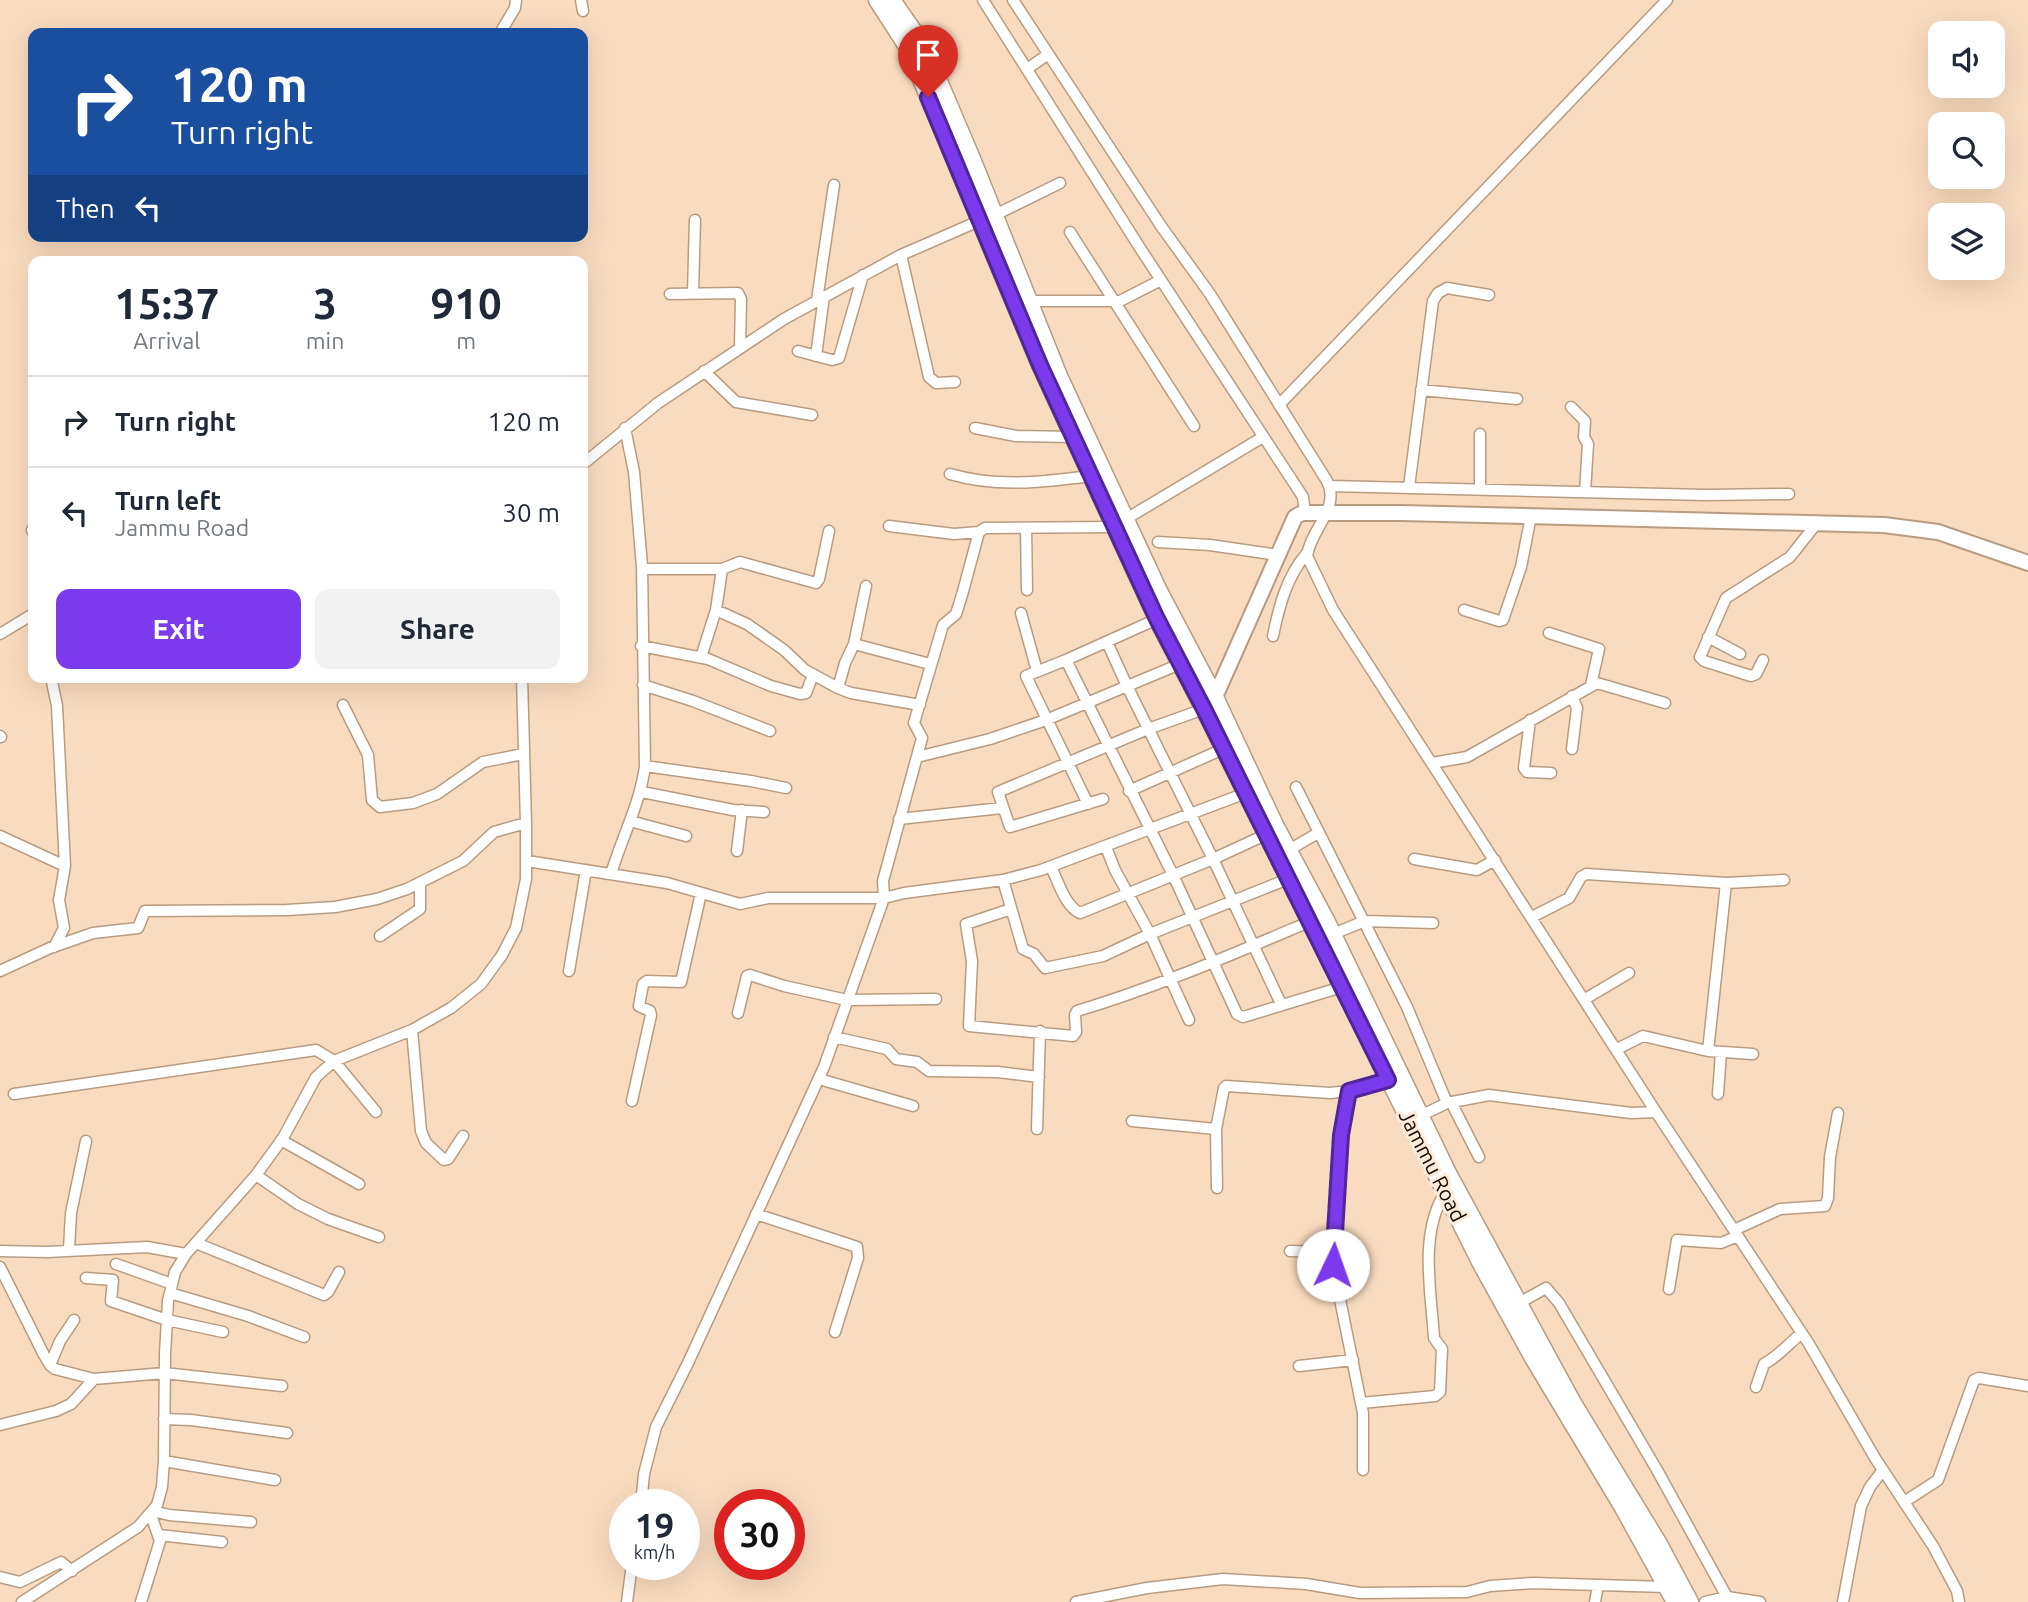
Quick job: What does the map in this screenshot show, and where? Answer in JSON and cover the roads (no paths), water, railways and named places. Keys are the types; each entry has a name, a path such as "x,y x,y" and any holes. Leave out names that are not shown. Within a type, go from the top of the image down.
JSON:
{"main road":[{"name":"Jammu Road","path":"877,0 908,48 987,218 1040,365 1091,476 1120,523 1157,619 1180,664 1210,703 1223,749 1445,1192 1533,1358 1622,1506 1675,1602"},
{"path":"892,0 924,46 987,218 1029,301 1120,523 1158,591 1210,703 1295,846 1333,934 1448,1173 1530,1296 1573,1403 1659,1544 1690,1602"}],"street":[{"path":"503,28 515,8 516,0"},
{"path":"983,0 1029,67 1161,280 1303,497 1321,504 1531,516 1884,525 1938,532 2028,563"},
{"path":"1013,0 1044,56 1210,294 1279,405 1321,504 1307,553 1284,592 1273,636"},
{"path":"1279,405 1667,0"},
{"path":"1029,67 1044,56"},
{"path":"588,460 625,428 704,371 821,298 901,255 1060,183"},
{"path":"816,356 834,185"},
{"path":"692,293 695,220"},
{"path":"1070,232 1194,426"},
{"path":"901,255 929,377 936,383 955,382"},
{"path":"798,351 832,360 839,358 863,275"},
{"path":"1029,301 1113,301 1127,298 1161,280"},
{"path":"1409,487 1435,298 1447,288 1489,295"},
{"path":"670,294 736,292 740,295 740,348"},
{"path":"704,371 736,402 812,415"},
{"path":"1421,390 1517,399"},
{"path":"1571,407 1584,420 1584,438 1588,444 1585,492"},
{"path":"611,874 642,792 645,766 642,569 635,472 625,428"},
{"path":"975,428 1016,436 1073,437"},
{"path":"1480,434 1480,489"},
{"path":"889,526 954,534 979,532 985,528 1120,523 1263,437"},
{"path":"950,474 1009,484 1091,476"},
{"path":"1104,799 1012,827 1008,825 1002,808 999,790 1210,703 1295,517 1321,504 1409,487 1705,495 1789,494"},
{"path":"1464,610 1503,620 1521,567 1531,516"},
{"path":"1763,660 1752,676 1704,661 1701,655 1726,598 1790,556 1816,523"},
{"path":"1026,528 1027,590"},
{"path":"642,569 722,569 740,562 816,583 829,531"},
{"path":"643,1489 646,1462 656,1427 818,1080 884,898 883,881 922,736 914,723 943,625 956,614 979,532"},
{"path":"1158,542 1179,542 1278,555"},
{"path":"1307,553 1308,561 1333,610 1656,1112 1802,1332 1883,1470 1938,1556 1957,1591 1959,1602"},
{"path":"701,657 716,610 722,569"},
{"path":"838,688 854,644 866,586"},
{"path":"716,610 747,624 813,675 838,688 851,694 920,705"},
{"path":"1021,613 1037,671"},
{"path":"1088,804 1026,678 1027,675 1157,619"},
{"path":"0,634 28,620"},
{"path":"1549,633 1599,649 1591,685"},
{"path":"1708,637 1740,654"},
{"path":"1107,642 1281,1004"},
{"path":"854,644 930,664"},
{"path":"642,646 701,657 771,687 800,694 806,693 813,675"},
{"path":"1066,660 1173,875 1238,1016 1243,1017 1342,987"},
{"path":"917,757 977,743 1046,720 1180,664"},
{"path":"52,683 57,706 65,866 59,906 64,928 54,947"},
{"path":"22,1602 138,1527 152,1513 161,1496 167,1320 176,1272 186,1254 256,1175 281,1140 316,1077 334,1061 412,1030 460,1003 481,984 502,955 516,928 526,879 522,683"},
{"path":"1432,763 1466,757 1591,685 1600,684 1665,703"},
{"path":"643,685 693,701 770,732"},
{"path":"1572,749 1577,708 1573,696"},
{"path":"344,705 368,755 372,800 377,806 413,803 437,794 483,762 523,754"},
{"path":"1530,720 1524,768 1527,772 1551,774"},
{"path":"1129,791 1223,749"},
{"path":"645,766 751,780 786,788"},
{"path":"1296,787 1357,924 1407,1007 1445,1104 1479,1157"},
{"path":"642,792 764,812"},
{"path":"527,861 667,883 740,905 768,898 884,898 1003,880 1051,867 1246,793"},
{"path":"900,819 1002,808"},
{"path":"737,851 742,810"},
{"path":"630,821 686,836"},
{"path":"0,971 98,931 138,928 143,912 153,909 287,910 335,907 377,899 420,883 463,861 494,832 526,823"},
{"path":"1295,846 1317,834"},
{"path":"1051,867 1077,913 1213,859 1265,835"},
{"path":"0,836 65,866"},
{"path":"1106,847 1189,1020"},
{"path":"1414,859 1476,870 1495,860"},
{"path":"569,971 586,870"},
{"path":"1532,917 1569,898 1581,877 1586,874 1726,883 1784,880"},
{"path":"1003,880 1023,950 1034,954 1045,968 1103,956 1150,934 1288,879"},
{"path":"380,936 421,909 420,883"},
{"path":"1708,1051 1726,883"},
{"path":"632,1101 651,1014 639,1006 643,984 655,981 681,982 701,893"},
{"path":"1011,909 966,924 972,961 970,1026 1075,1035 1077,1012 1213,962 1309,922"},
{"path":"1333,934 1357,924 1433,923"},
{"path":"1585,999 1629,973"},
{"path":"738,1013 747,976 750,975 847,1000 936,999"},
{"path":"412,1030 418,1110 424,1139 444,1160 448,1159 463,1136"},
{"path":"1038,1129 1040,1031"},
{"path":"1617,1049 1643,1036 1708,1051 1753,1054"},
{"path":"834,1037 887,1049 895,1058 917,1062 929,1071 998,1072 1039,1077"},
{"path":"14,1094 312,1051 321,1052 334,1061 376,1112"},
{"path":"1718,1094 1721,1052"},
{"path":"818,1080 913,1106"},
{"path":"1217,1188 1216,1129 1226,1086 1330,1093 1349,1091 1388,1080"},
{"path":"1349,1091 1341,1135 1333,1265 1361,1403 1363,1470"},
{"path":"1420,1116 1445,1104 1489,1095 1631,1113 1656,1112"},
{"path":"1669,1289 1676,1240 1721,1243 1780,1209 1825,1206 1838,1113"},
{"path":"1132,1121 1216,1129"},
{"path":"281,1140 359,1184"},
{"path":"69,1250 74,1192 86,1141"},
{"path":"256,1175 298,1204 328,1219 379,1237"},
{"path":"1361,1403 1435,1396 1440,1392 1442,1349 1434,1338 1429,1238 1438,1203 1445,1192"},
{"path":"756,1214 857,1247 858,1258 835,1332"},
{"path":"196,1243 324,1295 339,1272"},
{"path":"0,1251 147,1247 186,1254"},
{"path":"1290,1251 1333,1252"},
{"path":"116,1264 171,1289 304,1338"},
{"path":"0,1267 50,1365 94,1379 164,1373 282,1386"},
{"path":"86,1278 113,1280 110,1300 167,1320 223,1332"},
{"path":"1530,1296 1548,1288 1563,1310 1657,1470 1727,1597"},
{"path":"0,1295 13,1293"},
{"path":"50,1365 60,1340 74,1320"},
{"path":"1756,1387 1763,1366 1780,1356 1787,1345 1802,1332"},
{"path":"1299,1366 1353,1360"},
{"path":"1904,1502 1938,1480 1974,1380 1979,1378 2028,1386"},
{"path":"0,1425 56,1411 71,1404 94,1379"},
{"path":"164,1419 287,1433"},
{"path":"164,1461 275,1480"},
{"path":"1843,1602 1861,1506 1870,1487 1883,1470"},
{"path":"152,1513 251,1522"},
{"path":"141,1602 159,1546 159,1535 152,1513"},
{"path":"159,1535 222,1542"},
{"path":"0,1577 20,1582 61,1562 72,1571"},
{"path":"1076,1602 1147,1588 1223,1579 1306,1584 1360,1593 1467,1592 1533,1583 1666,1587"},
{"path":"627,1602 630,1580"},
{"path":"1595,1602 1598,1585"},
{"path":"1483,1589 1483,1602"},
{"path":"1705,1602 1727,1597 1760,1602"}]}
